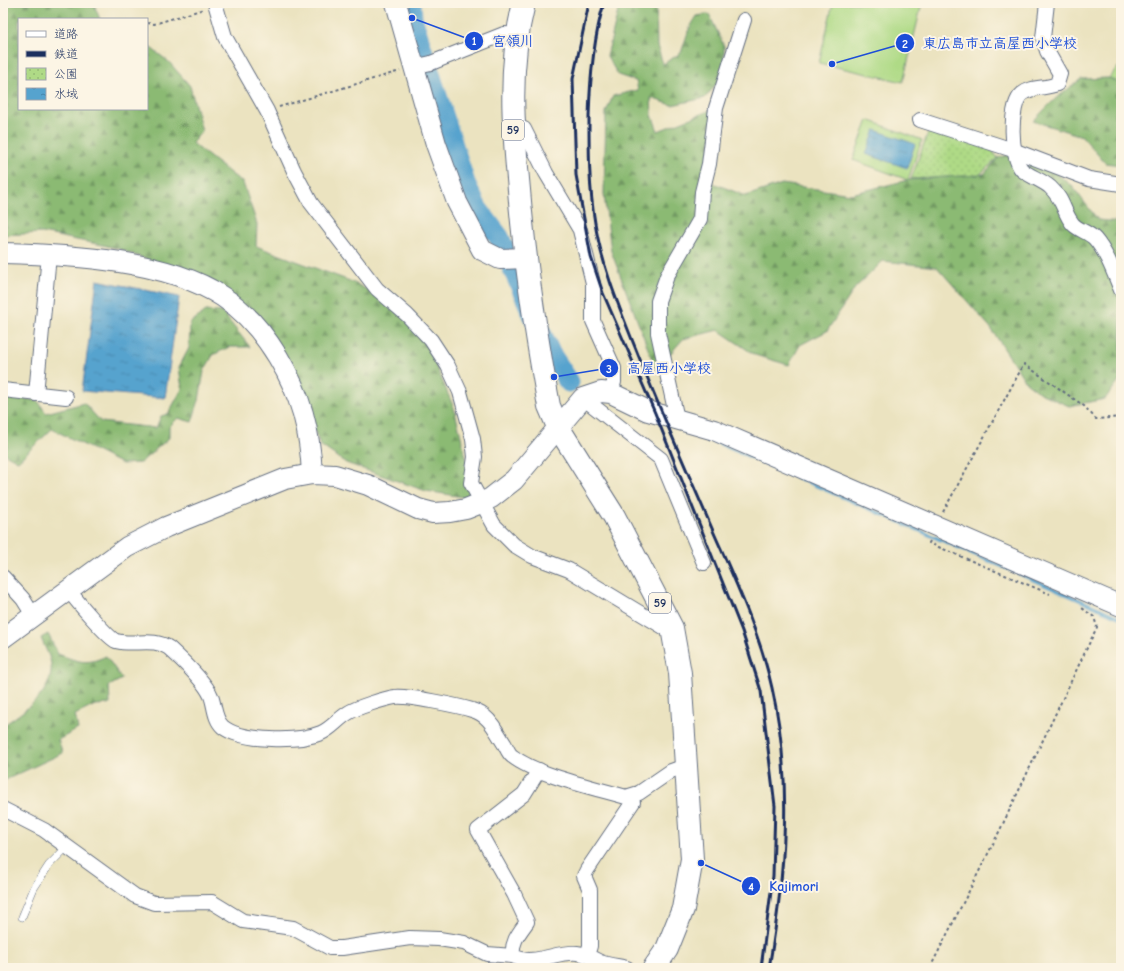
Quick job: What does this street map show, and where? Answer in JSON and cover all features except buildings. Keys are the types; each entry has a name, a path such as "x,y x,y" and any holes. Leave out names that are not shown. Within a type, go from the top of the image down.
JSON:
{"main road":[{"name":"59","path":"524,3 518,35 512,87 513,127 525,258 549,406 558,427 614,516 672,628 680,673 692,859 683,909 667,949 654,968"}],"street":[{"path":"396,3 422,65 436,144 456,202 482,250 500,259 525,258"},
{"path":"1047,3 1043,38 1047,51 1060,74 1057,84 1049,88 1030,90 1022,94 1018,100 1014,108 1013,150 1022,170 1045,182 1059,195 1073,224 1094,238 1108,260 1121,290"},
{"path":"215,5 225,37 267,111 294,171 311,203 377,289 407,315 431,340 448,366 460,392 473,439 476,457 471,483 480,503 494,525 514,545 532,556 569,570 665,628 672,628"},
{"path":"677,419 658,333 658,301 667,276 700,219 702,192 709,164 716,108 744,20"},
{"path":"422,65 504,34 518,35"},
{"path":"920,120 1013,150 1089,179 1121,184"},
{"path":"513,127 524,129 546,173 580,230 593,283 593,321 614,368 614,382 611,393"},
{"path":"3,253 49,255 152,267 198,284 222,296 238,308 269,342 288,372 301,402 308,430 312,474"},
{"path":"36,394 49,255"},
{"path":"3,390 66,397"},
{"path":"3,638 68,589 127,548 166,527 284,479 312,474 335,476 368,485 418,509 433,513 466,509 491,498 514,480 582,398 601,392 611,393 648,411 714,430 932,534 1121,606"},
{"path":"582,398 661,460 704,563"},
{"path":"3,577 23,599 34,615"},
{"path":"68,589 74,598 88,611 106,634 115,640 155,643 166,647 176,655 201,681 211,695 217,720 223,726 236,734 265,738 303,738 322,733 348,712 396,696 472,710 488,717 511,756 539,770 612,793 631,796 671,771 686,766"},
{"path":"513,956 512,950 515,940 527,922 514,894 478,830 524,794 539,770"},
{"path":"587,955 590,946 590,890 584,876 633,802 631,796"},
{"path":"3,809 44,830 135,896 154,903 212,902 243,921 292,928 330,948 342,948 410,938 439,939 464,943 488,954 513,956 519,959 532,960 576,953 627,968"}],"lane":[{"path":"22,917 34,888 49,865 67,847"}],"path":[{"path":"148,23 154,24 215,5"},
{"path":"267,111 422,65"},
{"path":"1054,596 932,534 1024,364 1084,406 1096,418 1121,417"},
{"path":"930,968 1000,830 1097,627 1094,617 1083,608 1076,605"}],"green space":[{"path":"3,3 97,3 95,7 100,18 18,18 18,110 148,110 148,46 169,62 190,86 202,131 192,143 243,183 257,224 256,246 350,281 392,302 426,343 454,408 467,461 469,498 426,491 346,463 320,445 292,366 264,324 153,262 117,248 42,233 3,235"},
{"path":"620,3 656,3 657,46 663,64 681,53 689,29 697,16 709,14 724,46 724,64 719,81 705,98 672,105 651,98 652,115 658,131 716,108 705,180 746,196 782,184 851,194 908,180 984,174 998,158 1026,149 1072,186 1098,220 1121,222 1121,378 1105,399 1069,406 1040,393 1026,382 990,327 937,267 883,261 855,288 827,331 800,345 789,365 755,355 718,330 683,339 656,370 611,251 604,194 606,112 613,96 638,90 636,81 618,75 607,56"},
{"path":"833,3 922,3 903,82 819,63"},
{"path":"1121,64 1121,84 1109,78"},
{"path":"1109,78 1121,84 1121,165 1105,163 1082,136 1033,121 1054,100 1081,79"},
{"path":"868,120 922,140 908,180 853,160"},
{"path":"929,130 990,148 998,158 979,175 911,179"},
{"path":"206,311 222,312 250,347 229,347 213,355 204,371 199,400 192,422 178,418 169,427 169,438 140,463 122,464 52,429 18,461 3,453 3,395 38,401 46,413 84,403 101,422 156,428 161,416 168,414 182,389 179,367 189,348 190,323"},
{"path":"48,634 58,654 87,662 106,656 122,679 109,686 110,704 95,705 75,715 78,729 58,740 63,753 3,781 3,726 36,701 48,684 51,675 51,664 41,638"}],"water":[{"path":"875,130 915,144 907,168 866,154"},
{"path":"97,280 179,297 165,398 82,391"}],"waterway":[{"path":"411,3 412,18 465,183 477,208 499,237 550,353 569,382"},
{"path":"704,437 1121,618"}],"railway":[{"path":"589,3 573,79 576,175 591,257 603,293 655,413 742,631 761,691 775,806 773,876 761,968"},
{"path":"604,3 597,31 593,60 589,117 590,184 598,239 612,286 635,347 754,628 767,668 779,723 783,758 783,863 775,933 769,968"}],"place":[{"name":"宮領川","path":"412,18"},
{"name":"東広島市立高屋西小学校","path":"832,64"},
{"name":"高屋西小学校","path":"554,377"},
{"name":"Kajimori","path":"701,863"}]}
